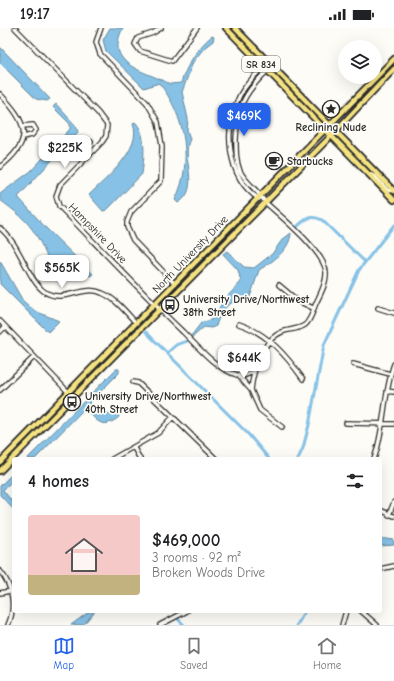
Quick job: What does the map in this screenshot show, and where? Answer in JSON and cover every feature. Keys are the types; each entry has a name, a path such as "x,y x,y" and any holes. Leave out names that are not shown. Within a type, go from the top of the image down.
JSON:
{"main road":[{"name":"SR 834","path":"226,28 330,136"},
{"path":"232,28 247,44 255,48"},
{"name":"SR 834","path":"235,28 330,124"},
{"name":"North University Drive","path":"0,462 394,59"},
{"name":"North University Drive","path":"14,457 336,131 394,68"},
{"path":"330,124 394,191"},
{"path":"330,136 392,196 394,200"},
{"path":"218,238 224,244"},
{"path":"212,244 218,250"},
{"name":"North University Drive","path":"0,471 12,459"}],"street":[{"name":"Hampshire Drive","path":"15,28 104,120 107,125 106,136 102,142 60,185 57,190 57,202 154,304"},
{"path":"101,28 96,42 100,54 147,103 155,115 162,138 161,181 131,212 127,222 128,231 133,240 174,283"},
{"path":"161,28 153,33 138,38 135,44 140,51 169,61 174,60 197,28"},
{"path":"259,196 246,188 235,171 231,156 231,122 235,106 243,89 264,66"},
{"path":"251,390 254,371 261,354 271,341 282,332 298,329 306,324 311,316 325,282 326,273 320,255 259,196 240,171 236,157 236,123 239,108 247,92 268,70"},
{"path":"243,89 247,92"},
{"path":"0,94 17,112 23,126 23,137 16,153 0,167"},
{"path":"231,122 236,123"},
{"path":"23,126 33,125 36,130 32,135 23,137"},
{"path":"90,155 82,151 91,142"},
{"path":"231,156 236,157"},
{"path":"366,172 375,177 388,191 394,191"},
{"path":"246,188 250,184"},
{"path":"0,228 12,240 42,290 53,296 84,291 101,292 112,299 136,323"},
{"path":"279,285 298,301 313,308"},
{"path":"154,304 214,362 238,375 244,376 254,371"},
{"path":"378,308 394,313"},
{"path":"0,321 73,397"},
{"path":"239,324 251,328 271,341 292,364 303,379"},
{"path":"0,332 5,327"},
{"path":"0,390 34,357"},
{"path":"354,364 390,374"},
{"path":"374,457 390,374 394,364"},
{"path":"238,375 251,390 260,410 282,427"},
{"path":"133,382 138,383 214,457"},
{"path":"387,391 394,392"},
{"path":"116,457 158,433 173,417"},
{"path":"346,423 394,424"},
{"path":"134,448 139,457"},
{"path":"389,515 394,502"},
{"path":"382,511 394,516"},
{"path":"382,569 394,566"},
{"path":"0,572 12,598"},
{"path":"0,593 10,591"},
{"path":"8,625 12,612"},
{"path":"160,625 183,613"},
{"path":"342,625 345,613"},
{"path":"363,613 377,625"}],"water":[{"path":"110,28 123,28 118,41 119,51 123,59 140,71 170,84 181,83 189,64 197,51 207,40 212,36 214,37 213,41 204,48 193,62 182,92 188,119 187,130 190,139 187,155 190,182 189,190 185,197 178,203 175,200 181,185 185,155 184,139 175,109 159,83 144,88 106,51 103,40"},
{"path":"0,47 50,99 47,101 36,99 0,63"},
{"path":"56,104 76,126 78,132 18,197 46,228 93,274 90,276 79,268 59,273 52,265 39,240 25,220 0,200 0,194 31,171 70,129 70,124 53,107"},
{"path":"135,122 139,127 144,146 142,174 107,210 103,211 89,195 113,172 128,153 133,143 135,134 133,124"},
{"path":"291,233 287,245 280,255 259,270 250,297 237,300 224,309 216,326 211,328 204,327 194,336 191,336 201,323 213,319 223,301 241,282 238,270 223,254 227,251 244,267 254,268 272,254 282,240"},
{"path":"0,261 23,301 35,311 59,321 48,332 0,284"},
{"path":"116,369 119,369 119,373 89,403 99,415 117,412 119,417 108,423 100,422 96,420 85,408 37,457 29,457"},
{"path":"12,474 12,481 3,490 12,501 12,508 0,495 0,486"},
{"path":"382,538 394,540 394,545 382,546"},
{"path":"87,613 93,613 83,625 71,625"}],"waterway":[{"path":"297,227 311,217 322,220 364,261"},
{"path":"299,457 309,425 324,345 359,270 394,225"},
{"path":"146,332 249,435 267,457"},
{"path":"167,353 176,345 187,341"},
{"path":"297,625 304,613"},
{"path":"178,619 184,625"}],"place":[{"name":"Reclining Nude","path":"331,109"},
{"name":"Starbucks","path":"274,161"},
{"name":"University Drive/Northwest 38th Street","path":"170,305"},
{"name":"University Drive/Northwest 40th Street","path":"72,402"}]}
